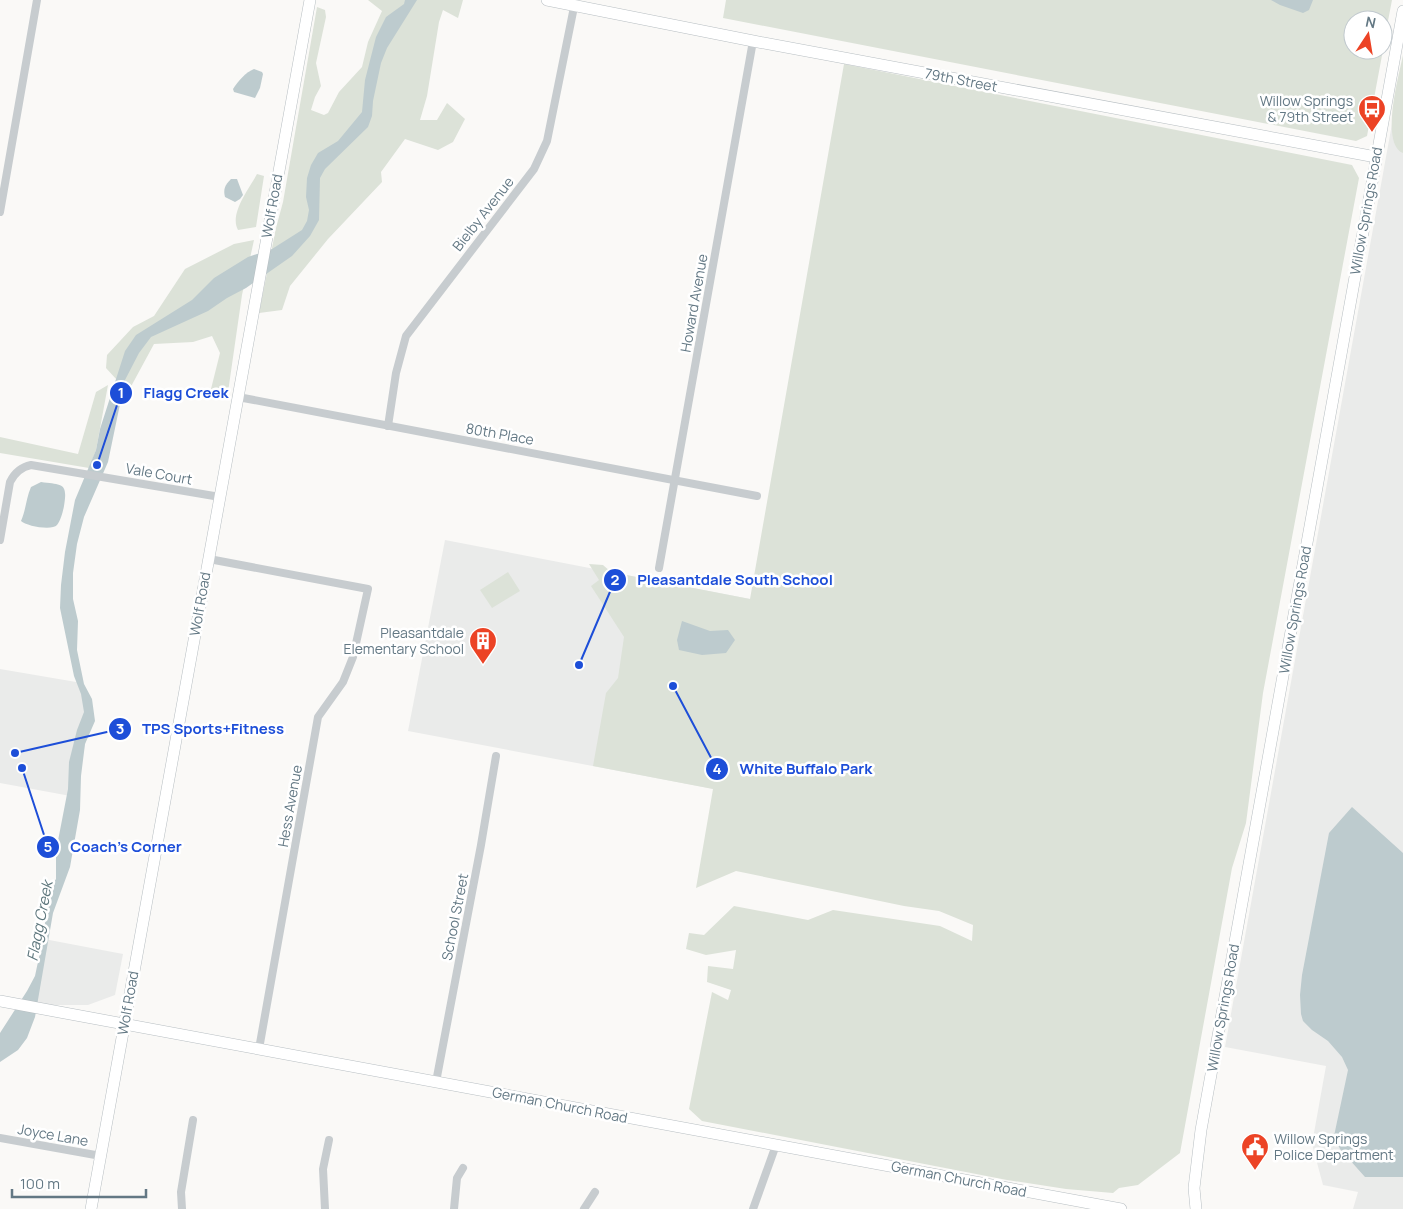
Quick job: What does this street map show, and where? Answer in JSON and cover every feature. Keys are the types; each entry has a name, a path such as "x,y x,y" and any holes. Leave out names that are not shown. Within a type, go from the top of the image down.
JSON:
{"street":[{"path":"0,212 3,179 37,0"},
{"name":"Wolf Road","path":"91,1209 310,0"},
{"name":"79th Street","path":"547,0 574,2 753,41 1376,157"},
{"name":"Bielby Avenue","path":"388,426 396,373 406,336 534,168 547,141 574,2"},
{"name":"Willow Springs Road","path":"1196,1209 1194,1188 1201,1130 1403,11"},
{"name":"Howard Avenue","path":"659,568 753,41"},
{"name":"80th Place","path":"238,397 757,496"},
{"name":"Vale Court","path":"0,540 10,482 14,475 23,467 31,465 220,497"},
{"name":"Hess Avenue","path":"209,559 368,589 350,665 343,682 318,718 259,1049"},
{"name":"School Street","path":"436,1082 496,756"},
{"name":"German Church Road","path":"0,1001 1121,1209"},
{"path":"182,1209 181,1192 193,1120"},
{"name":"Joyce Lane","path":"0,1138 101,1156"},
{"path":"325,1209 323,1168 328,1140"},
{"path":"753,1209 776,1145"},
{"path":"454,1209 457,1178 462,1168"},
{"path":"584,1209 595,1192"}],"shaded area":[{"path":"368,0 463,0 458,18 443,10 439,22 427,96 420,120 437,120 447,103 465,119 453,142 438,150 405,139 381,172 382,182 328,239 290,286 282,310 259,313 283,202 317,7 325,10 326,17 316,63 321,86 311,110 324,115 328,113 339,92 362,67 368,42 382,11"},
{"path":"405,0 417,0 387,48 381,63 373,101 372,116 368,127 325,169 320,178 319,220 310,236 292,256 246,288 208,311 151,337 139,353 125,380 108,462 84,517 77,544 73,573 73,599 78,621 77,650 84,684 92,699 95,721 85,744 81,776 80,810 70,867 53,913 35,1017 27,1038 18,1050 0,1062 0,1033 35,976 43,938 50,888 56,879 56,851 68,789 69,762 77,730 84,712 81,694 74,676 60,608 65,552 75,500 96,450 100,429 125,351 136,335 192,300 214,278 248,257 272,249 302,230 307,221 309,210 306,197 307,178 311,165 318,153 338,141 362,112 365,80 376,37 386,17 404,4"},
{"path":"726,0 1392,0 1390,10 1343,10 1343,60 1381,60 1367,136 1356,141 723,18"},
{"path":"1271,0 1313,0 1309,10 1303,13"},
{"path":"1403,55 1403,153 1396,147 1392,123 1395,92"},
{"path":"1403,63 1403,1209 1353,1209 1358,1192 1323,1185 1312,1144 1326,1066 1225,1047"},
{"path":"844,64 1352,165 1359,178 1263,693 1246,823 1232,868 1180,1153 1138,1185 1119,1188 1113,1193 1066,1189 1007,1180 702,1121 689,1109 712,992 728,1000 731,990 707,982 708,966 733,969 736,950 706,955 686,949 689,933 704,935 734,906 808,920 833,910 940,926 972,941 973,925 939,911 904,906 736,871 696,888 713,789 593,766 606,693 618,678 624,637 591,586 599,580 589,564 603,565 611,572 750,599"},
{"path":"254,69 263,74 260,88 255,98 234,92 233,89 240,80"},
{"path":"257,174 264,176 256,227 238,230 236,217 238,209"},
{"path":"231,179 237,179 243,195 235,202 225,197 224,194 225,187"},
{"path":"254,240 242,295 227,399 210,393 220,353 212,336 193,342 154,344 128,392 106,368 107,355 133,327 154,316 185,269 234,244"},
{"path":"108,385 96,450 89,468 0,453 0,437 78,454 96,392"},
{"path":"41,482 62,486 65,493 62,513 58,523 50,528 28,525 21,521 31,487"},
{"path":"445,540 750,599 714,789 408,731"},
{"path":"508,572 520,591 492,608 480,590"},
{"path":"682,621 710,631 728,630 735,640 726,653 702,655 679,650 677,640"},
{"path":"0,669 82,683 87,734 76,797 0,783"},
{"path":"1352,807 1403,853 1403,1177 1365,1177 1340,1149 1334,1136 1348,1070 1342,1057 1328,1041 1303,1021 1301,1014 1302,975 1329,833"},
{"path":"44,939 123,954 115,995 88,1005 33,1005"}],"place":[{"name":"Willow Springs & 79th Street","path":"1372,133"},
{"name":"Flagg Creek","path":"97,465"},
{"name":"Pleasantdale Elementary School","path":"483,665"},
{"name":"Pleasantdale South School","path":"579,665"},
{"name":"White Buffalo Park","path":"673,686"},
{"name":"TPS Sports+Fitness","path":"15,753"},
{"name":"Coach's Corner","path":"22,768"},
{"name":"Willow Springs Police Department","path":"1255,1171"}]}
